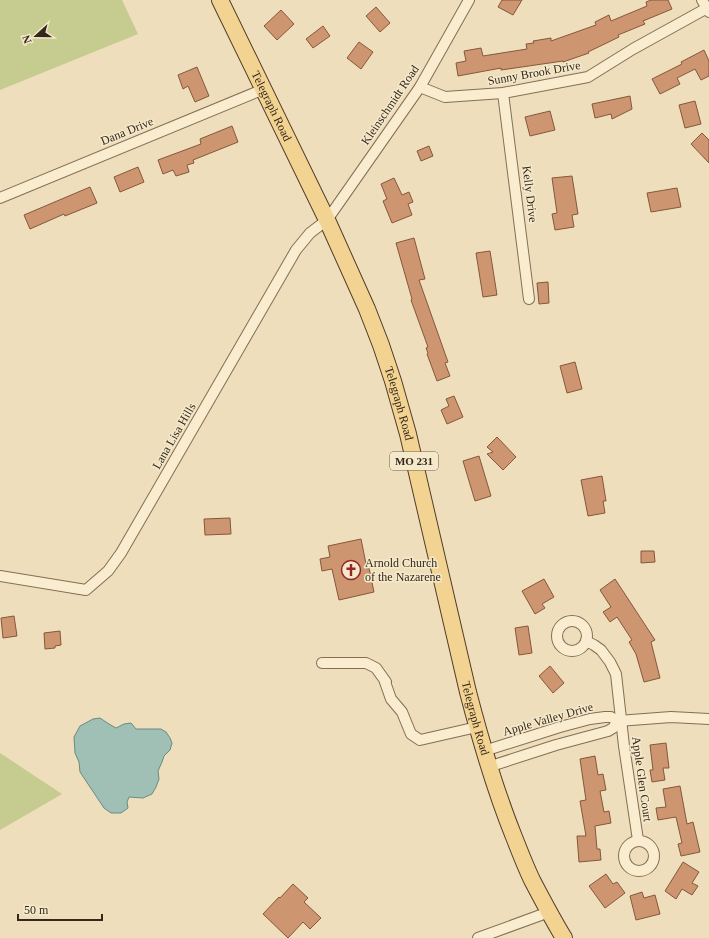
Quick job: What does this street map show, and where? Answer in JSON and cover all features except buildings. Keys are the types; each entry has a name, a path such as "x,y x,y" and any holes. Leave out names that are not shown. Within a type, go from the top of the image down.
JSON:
{"main road":[{"name":"Telegraph Road","path":"220,0 327,220 367,308 381,346 402,414 477,727 488,767 520,854 549,912 564,938"}],"street":[{"name":"Kleinschmidt Road","path":"327,220 420,87 468,0"},
{"name":"Sunny Brook Drive","path":"420,87 445,96 504,93 588,77 707,7"},
{"name":"Dana Drive","path":"0,198 264,89"},
{"name":"Kelly Drive","path":"504,93 529,298"},
{"name":"Lana Lisa Hills","path":"0,576 86,590 108,571 121,553 296,250 310,232 327,220"},
{"name":"Apple Glen Court","path":"586,641 594,644 601,650 610,662 616,674 620,721 638,840"},
{"path":"322,663 366,664 376,668 386,682 391,699 402,712 411,734 420,740 477,727"},
{"name":"Apple Valley Drive","path":"484,751 560,727 599,717 611,717 620,721 677,717 709,719"},
{"path":"488,767 560,744 608,731 620,721"},
{"path":"478,938 549,912"}],"green space":[{"path":"0,0 122,0 138,34 0,90"},
{"path":"0,753 62,794 0,830"}],"water":[{"path":"100,718 116,728 124,724 131,723 136,729 161,729 166,732 172,743 170,750 164,756 158,771 159,779 152,794 143,798 129,797 127,802 128,808 121,813 111,813 104,808 80,772 79,762 75,753 74,737 80,726 93,719"}],"place":[{"name":"Arnold Church of the Nazarene","path":"351,570"}]}
